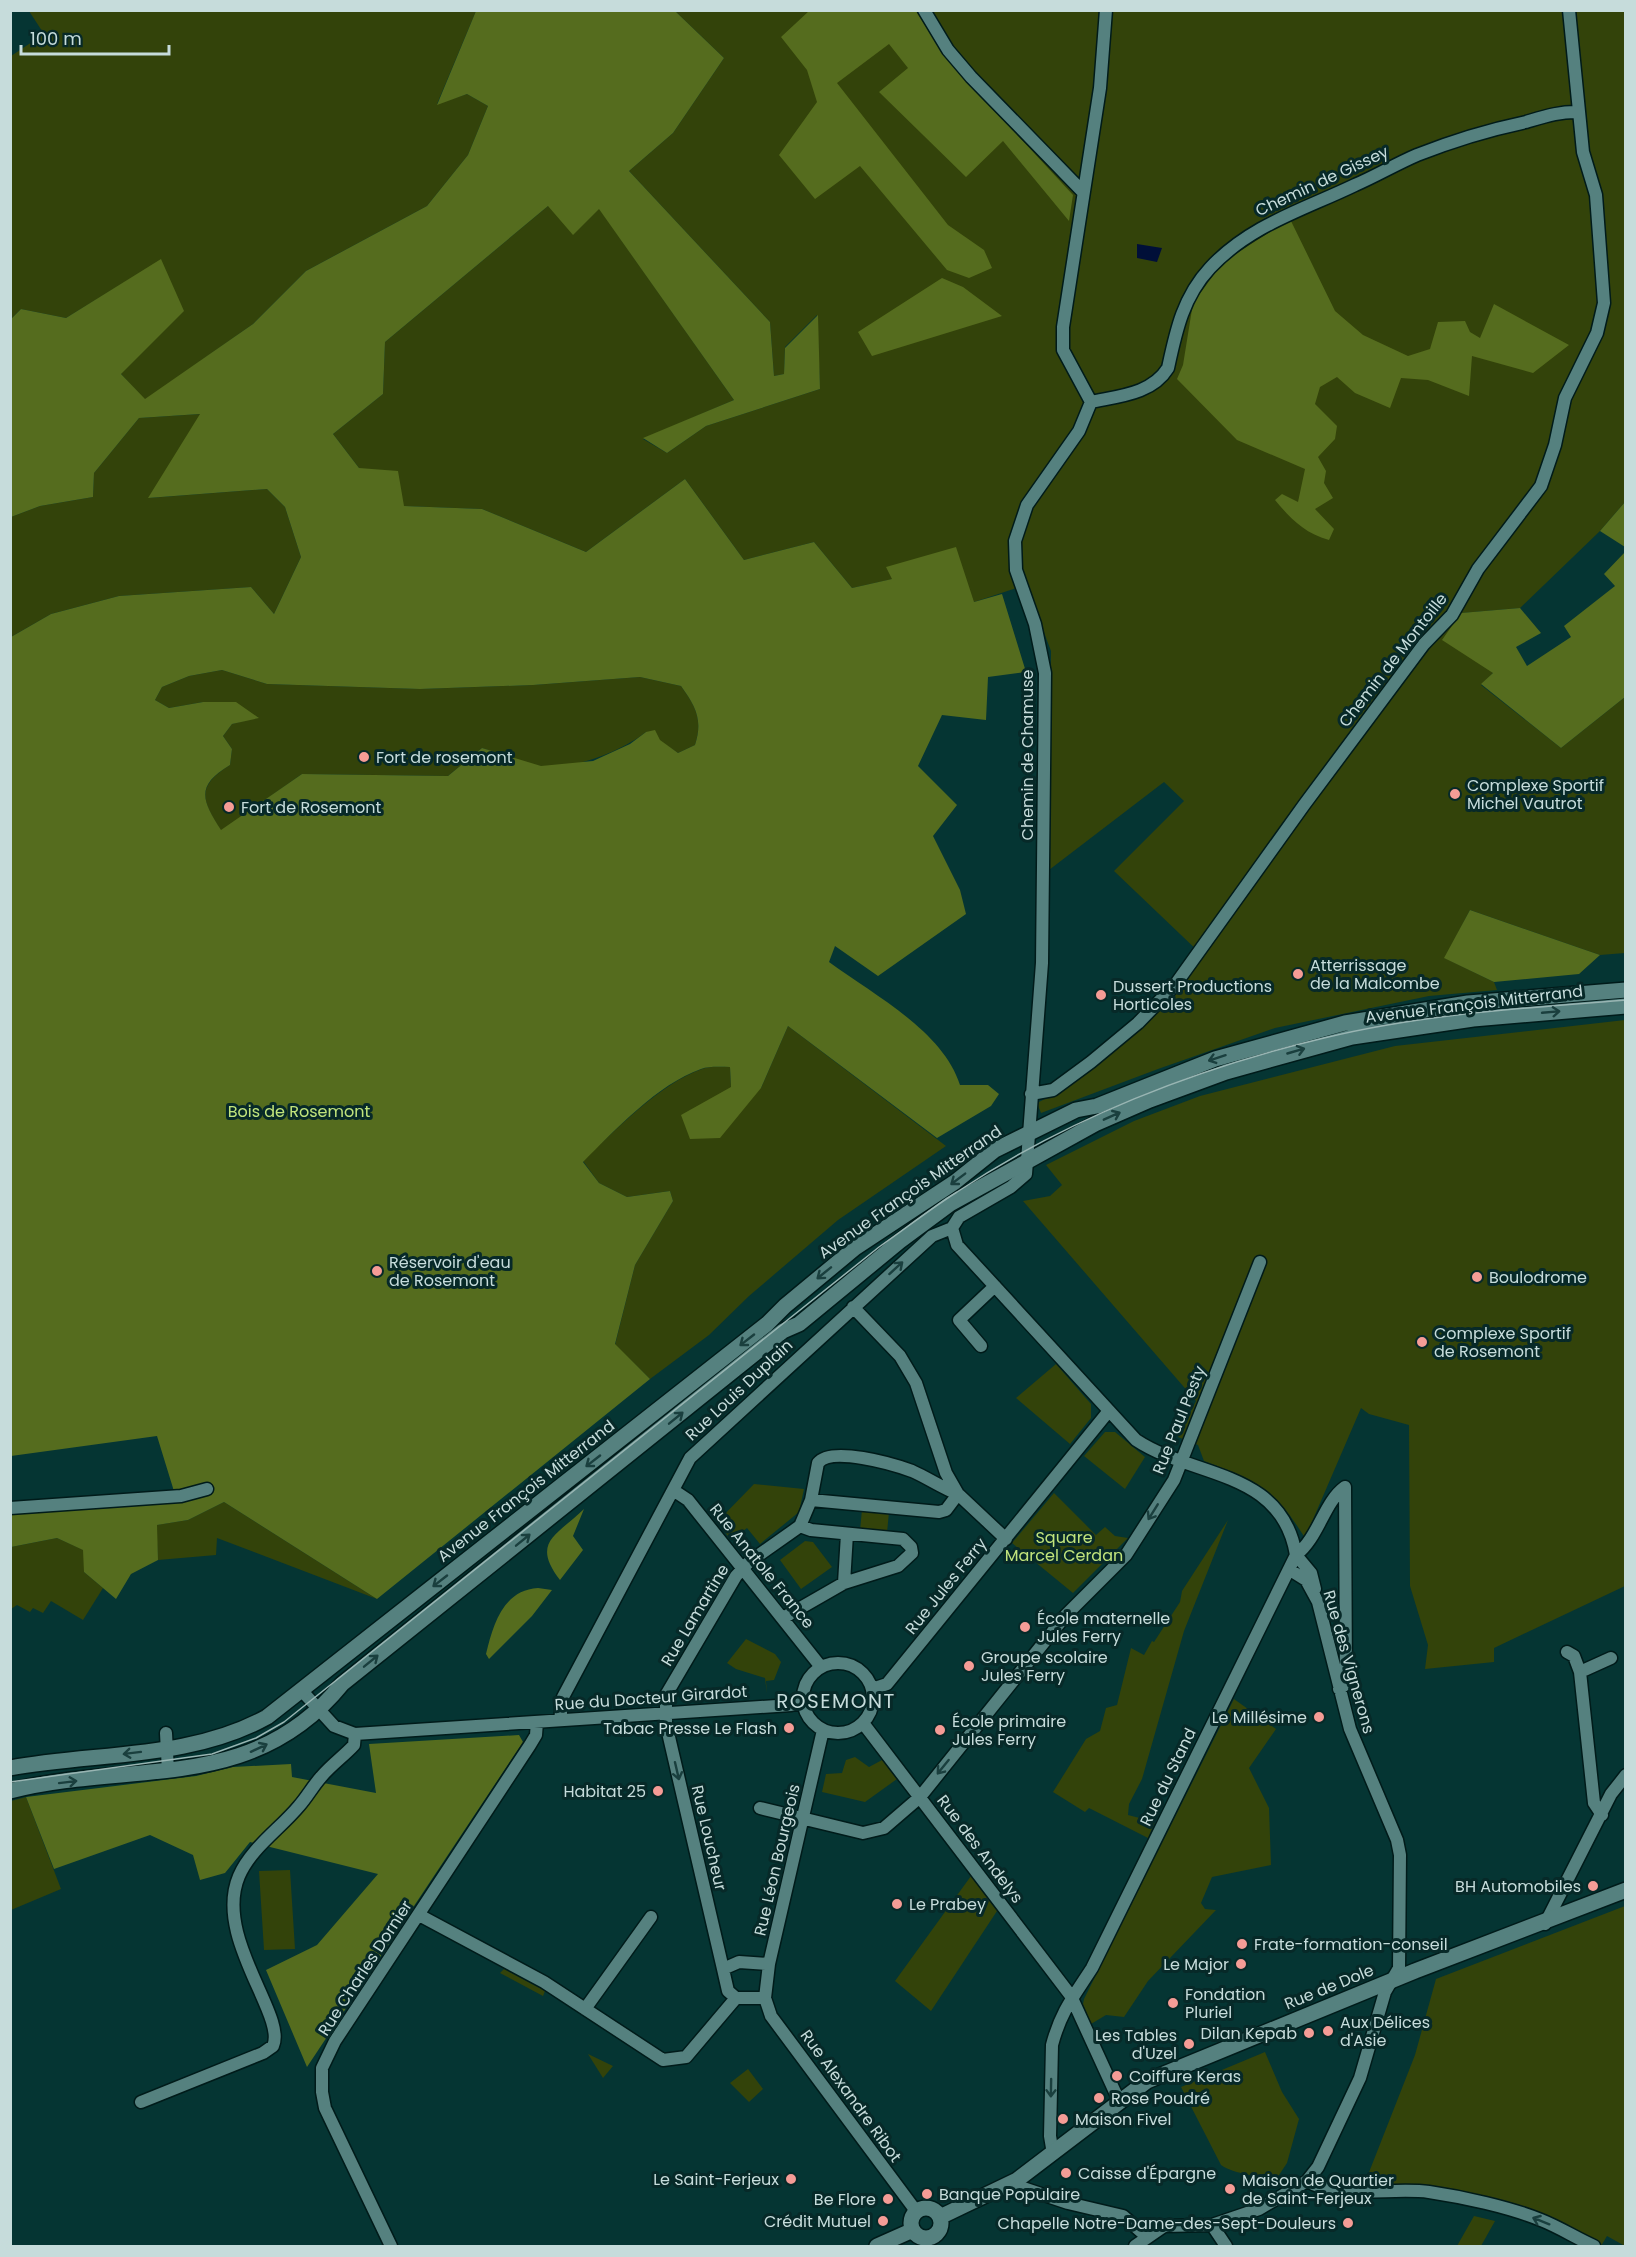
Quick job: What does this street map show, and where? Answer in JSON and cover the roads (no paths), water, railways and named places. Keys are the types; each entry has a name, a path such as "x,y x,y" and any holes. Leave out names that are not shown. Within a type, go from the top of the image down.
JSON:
{"main road":[{"name":"Avenue François Mitterrand","path":"10,1768 166,1749 207,1741 250,1726 302,1691 767,1324 784,1306 855,1248 955,1182 995,1150 1030,1132 1076,1110 1097,1106 1215,1059 1345,1023 1468,1003 1626,990"},
{"name":"Avenue François Mitterrand","path":"10,1791 210,1765 242,1756 267,1744 318,1710 342,1684 783,1331 798,1324 870,1268 900,1240 950,1204 1095,1124 1150,1100 1301,1049 1411,1026 1626,1006"},
{"name":"Rue de Dole","path":"1388,1987 1548,1918 1626,1890"},
{"name":"Rue de Dole","path":"940,2217 1011,2184 1148,2081 1626,1896"},
{"path":"930,2208 940,2217 941,2225 934,2236 920,2237 913,2230 911,2220 916,2211 930,2208"},
{"path":"877,2247 913,2230"}],"street":[{"path":"924,10 948,50 971,77 1082,191"},
{"path":"1091,402 1063,350 1082,191 1100,88 1106,10"},
{"name":"Chemin de Montoille","path":"1031,1094 1053,1090 1091,1062 1138,1023 1175,985 1323,778 1424,644 1452,615 1478,568 1540,486 1555,445 1565,398 1597,333 1604,303 1596,195 1583,152 1569,10"},
{"name":"Chemin de Gissey","path":"1091,402 1136,393 1158,381 1168,368 1179,320 1192,290 1210,268 1253,232 1297,208 1353,186 1442,145 1519,123 1567,112 1579,112"},
{"name":"Chemin de Chamuse","path":"1029,1161 1031,1094 1044,919 1045,673 1035,624 1016,570 1015,541 1027,505 1079,431 1091,402"},
{"name":"Rue Louis Duplain","path":"560,1720 563,1697 690,1458 932,1236 952,1228 959,1217 1021,1180 1026,1174 1029,1161"},
{"path":"952,1228 957,1245 1136,1440 1152,1450 1232,1478 1254,1490 1276,1509 1287,1526 1296,1555 1311,1573 1318,1602"},
{"name":"Rue Paul Pesty","path":"760,1808 863,1833 884,1828 920,1797 1066,1615 1126,1555 1183,1462 1260,1262"},
{"path":"981,1346 958,1320 995,1286"},
{"path":"853,1307 900,1356 916,1383 946,1473 958,1494"},
{"name":"Rue Jules Ferry","path":"872,1689 887,1684 1108,1412"},
{"path":"742,1567 800,1526 811,1500 818,1463 826,1455 836,1454 912,1471 958,1494 1006,1539"},
{"path":"1290,1570 1296,1555 1311,1542 1337,1495 1345,1487 1346,1684 1339,1689"},
{"path":"10,1508 181,1496 207,1489"},
{"name":"Rue Anatole France","path":"673,1490 688,1500 820,1667"},
{"path":"811,1500 939,1512 946,1510 958,1494"},
{"path":"783,1618 844,1583 898,1566 912,1553 911,1547 903,1539 811,1530 800,1526"},
{"path":"844,1583 847,1534"},
{"name":"Rue Lamartine","path":"665,1713 666,1695 742,1567"},
{"name":"Rue des Vignerons","path":"1290,1570 1306,1580 1318,1602 1353,1738 1397,1840 1400,1855 1399,1968 1388,1987 1360,2078 1318,2167 1307,2181"},
{"name":"Rue du Stand","path":"1053,2154 1050,2136 1052,2045 1056,2030 1071,1996 1092,1968 1290,1570"},
{"path":"1567,1652 1574,1656 1581,1672 1594,1803 1602,1815"},
{"path":"1581,1672 1611,1658"},
{"path":"839,1663 849,1665 866,1677 872,1689 872,1707 862,1723 844,1732 823,1730 810,1719 803,1702 807,1681 820,1667 839,1663"},
{"path":"141,2102 263,2053 273,2046 275,2029 237,1938 233,1904 239,1876 249,1859 299,1806 321,1776 354,1745 355,1734 334,1726 302,1691"},
{"name":"Rue du Docteur Girardot","path":"355,1734 791,1706 803,1702"},
{"name":"Rue Loucheur","path":"665,1713 728,1991 736,1998"},
{"name":"Rue Charles Dornier","path":"391,2247 325,2108 321,2077 325,2059 530,1745 536,1735 537,1722"},
{"name":"Rue des Andelys","path":"862,1723 1071,1996 1120,2103"},
{"name":"Rue Léon Bourgeois","path":"765,1998 769,1964 823,1730"},
{"path":"166,1733 168,1771"},
{"path":"1523,1937 1542,1927 1548,1918 1611,1794 1626,1775"},
{"path":"419,1916 544,1982 656,2058 663,2060 682,2059 736,1998 765,1998"},
{"path":"585,2009 651,1917"},
{"path":"723,1969 739,1962 769,1964"},
{"name":"Rue Alexandre Ribot","path":"765,1998 771,2016 916,2211"},
{"path":"1135,2247 1157,2228 1169,2225 1212,2225 1259,2209 1307,2181 1319,2188 1429,2192 1474,2202 1539,2219 1594,2247"},
{"path":"1011,2184 1068,2203 1123,2216 1146,2236"},
{"path":"1212,2225 1226,2247"}],"water":[{"path":"1137,244 1162,248 1157,262 1137,258"}],"tram line":[{"path":"10,1782 212,1754 256,1738 284,1722 879,1247 999,1166 1088,1119 1134,1099 1229,1064 1324,1038 1436,1018 1626,1000"}],"place":[{"name":"Fort de rosemont","path":"364,757"},
{"name":"Complexe Sportif Michel Vautrot","path":"1455,794"},
{"name":"Fort de Rosemont","path":"229,807"},
{"name":"Atterrissage de la Malcombe","path":"1298,974"},
{"name":"Dussert Productions Horticoles","path":"1101,995"},
{"name":"Réservoir d'eau de Rosemont","path":"377,1271"},
{"name":"Boulodrome","path":"1477,1277"},
{"name":"Complexe Sportif de Rosemont","path":"1422,1342"},
{"name":"École maternelle Jules Ferry","path":"1025,1627"},
{"name":"Groupe scolaire Jules Ferry","path":"969,1666"},
{"name":"Le Millésime","path":"1319,1717"},
{"name":"Tabac Presse Le Flash","path":"789,1728"},
{"name":"École primaire Jules Ferry","path":"940,1730"},
{"name":"Habitat 25","path":"658,1791"},
{"name":"BH Automobiles","path":"1593,1886"},
{"name":"Le Prabey","path":"897,1904"},
{"name":"Frate-formation-conseil","path":"1242,1944"},
{"name":"Le Major","path":"1241,1964"},
{"name":"Fondation Pluriel","path":"1173,2003"},
{"name":"Aux Délices d'Asie","path":"1328,2031"},
{"name":"Dilan Kepab","path":"1309,2033"},
{"name":"Les Tables d'Uzel","path":"1189,2044"},
{"name":"Coiffure Keras","path":"1117,2076"},
{"name":"Rose Poudré","path":"1099,2098"},
{"name":"Maison Fivel","path":"1063,2119"},
{"name":"Caisse d'Épargne","path":"1066,2173"},
{"name":"Le Saint-Ferjeux","path":"791,2179"},
{"name":"Maison de Quartier de Saint-Ferjeux","path":"1230,2189"},
{"name":"Banque Populaire","path":"927,2194"},
{"name":"Be Flore","path":"888,2199"},
{"name":"Crédit Mutuel","path":"883,2221"},
{"name":"Chapelle Notre-Dame-des-Sept-Douleurs","path":"1348,2223"}],"district":[{"name":"ROSEMONT","path":"836,1701"}],"park label":[{"name":"Bois de Rosemont","path":"299,1111"},
{"name":"Square Marcel Cerdan","path":"1064,1546"}]}
